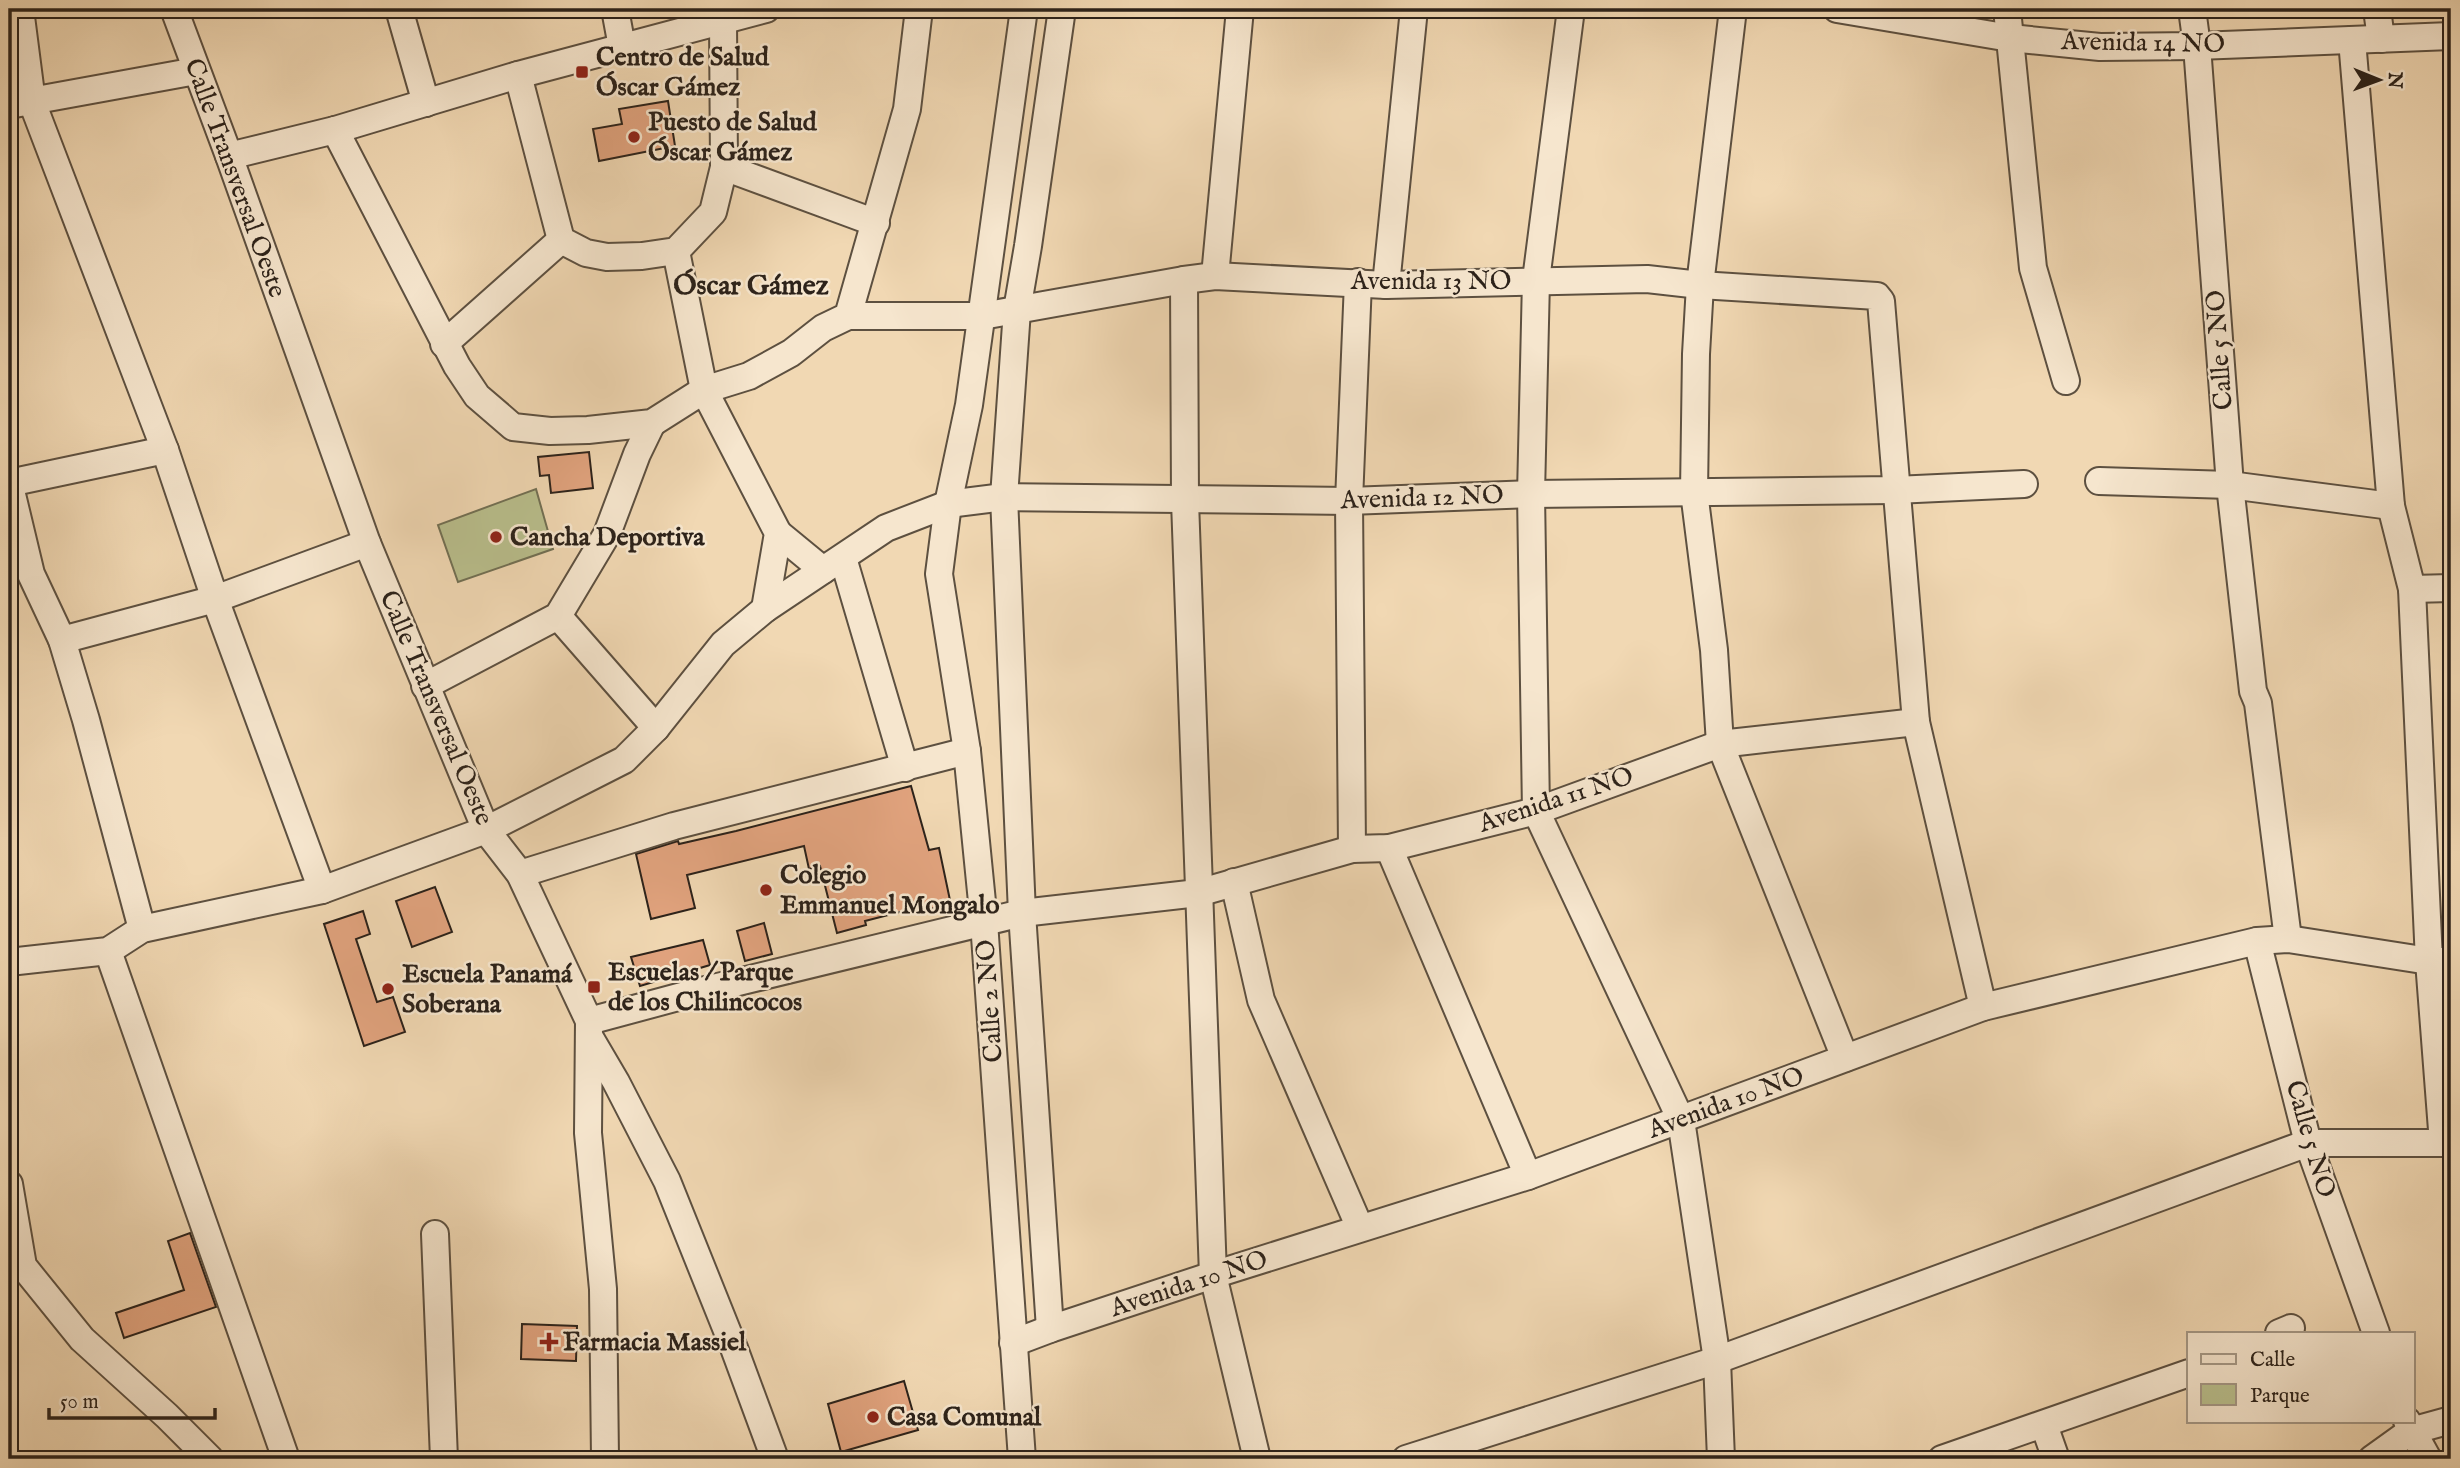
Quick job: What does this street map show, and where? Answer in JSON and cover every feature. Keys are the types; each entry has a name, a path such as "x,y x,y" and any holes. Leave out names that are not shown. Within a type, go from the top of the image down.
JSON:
{"street":[{"path":"20,9 20,103 165,450 215,599 322,890"},
{"name":"Calle Transversal Oeste","path":"174,9 367,544 486,830 520,874 589,1028 588,1133 603,1289 605,1459"},
{"path":"399,9 426,103"},
{"path":"615,9 622,47"},
{"path":"229,156 335,130 518,75 766,9"},
{"path":"335,130 444,344 477,396 513,427 550,431 588,430 652,422 704,390 749,376 791,353 823,328 848,316 907,109 919,9"},
{"name":"Calle 2 NO","path":"1022,1459 984,922 967,751 939,574 948,504 969,405 1024,9"},
{"path":"1050,1329 1022,913 1003,497 1017,310 1062,9"},
{"path":"1215,276 1240,9"},
{"path":"1386,285 1414,9"},
{"path":"1570,9 1536,280 1531,494 1536,811 1681,1120 1717,1360 1721,1459"},
{"path":"1734,9 1699,285 1696,354 1694,492 1714,650 1720,744 1845,1058"},
{"name":"Avenida 14 NO","path":"1837,9 2010,38 2101,47 2451,36"},
{"path":"2007,9 2033,268 2066,381"},
{"name":"Calle 5 NO","path":"2192,9 2230,485 2253,691 2258,703 2288,939"},
{"path":"2377,9 2381,38"},
{"path":"518,75 561,240 586,253 607,257 642,257 676,251 713,212 724,167 723,20"},
{"path":"1406,1459 1446,1454 1717,1360 2308,1143 2447,1143 2440,961 2412,589 2390,506 2352,40"},
{"path":"20,103 196,71"},
{"path":"724,167 876,223"},
{"path":"444,344 561,240"},
{"path":"676,251 704,390 778,533 833,564 905,768"},
{"name":"Avenida 13 NO","path":"848,316 982,316 1215,276 1386,285 1647,279 1699,285 1877,296 1881,302 1895,490"},
{"path":"1184,280 1185,501 1213,1275 1257,1459"},
{"path":"1352,849 1349,501 1358,282"},
{"path":"425,686 558,615 607,534 652,422"},
{"path":"9,962 108,951 142,929 62,640 20,575 9,482 165,450"},
{"path":"2099,481 2230,485 2390,506"},
{"name":"Avenida 12 NO","path":"142,929 322,890 486,830 624,760 656,728 723,644 765,609 886,528 948,504 1003,497 1349,501 1531,494 1895,490 2024,484"},
{"path":"1895,490 1916,722 1983,1007"},
{"path":"765,609 778,533"},
{"path":"62,640 215,599 367,544"},
{"path":"2412,589 2451,588"},
{"path":"558,615 656,728"},
{"name":"Avenida 11 NO","path":"589,1028 693,993 1022,913 1198,893 1352,849 1389,848 1536,811 1720,744 1916,722"},
{"path":"520,874 674,825 967,751"},
{"path":"1389,848 1528,1176"},
{"path":"1234,882 1261,1000 1360,1228"},
{"name":"Avenida 10 NO","path":"1013,1343 1213,1275 1528,1176 1983,1007 2257,941 2288,939 2440,961"},
{"name":"Calle 5 NO","path":"2257,941 2308,1143 2376,1332"},
{"path":"108,951 286,1459"},
{"path":"589,1028 667,1181 775,1459"},
{"path":"9,1184 23,1266 82,1339 210,1459"},
{"path":"435,1234 444,1459"},
{"path":"1942,1459 2187,1374"},
{"path":"2372,1459 2409,1426 2451,1420"},
{"path":"2044,1425 2056,1459"},
{"path":"2409,1426 2428,1459"}],"green space":[{"name":"Cancha Deportiva","path":"536,489 553,549 458,582 438,525"}],"building":[{"name":"Puesto de Salud Óscar Gámez","path":"668,101 675,146 599,161 593,129 622,124 619,109"},
{"path":"589,452 593,488 551,493 549,475 540,476 538,457"},
{"path":"911,786 929,850 939,848 951,905 924,910 923,906 865,921 866,925 837,933 820,866 809,869 804,846 687,875 695,908 651,919 636,854 678,841 679,844 736,831"},
{"path":"435,887 452,932 412,947 396,901"},
{"path":"363,911 370,934 356,939 377,1002 393,997 405,1032 364,1046 324,924"},
{"path":"764,923 772,954 745,961 737,931"},
{"path":"703,940 710,965 640,986 631,957"},
{"path":"190,1233 216,1307 124,1338 116,1313 184,1290 168,1241"},
{"name":"Farmacia Massiel","path":"522,1324 577,1326 576,1361 521,1359"},
{"name":"Casa Comunal","path":"904,1381 918,1430 841,1452 828,1404"}],"place":[{"name":"Centro de Salud Óscar Gámez","path":"582,72"},
{"name":"Puesto de Salud Óscar Gámez","path":"634,137"},
{"name":"Cancha Deportiva","path":"496,537"},
{"name":"Colegio Emmanuel Mongalo","path":"766,890"},
{"name":"Escuelas / Parque de los Chilincocos","path":"594,987"},
{"name":"Escuela Panamá Soberana","path":"388,989"},
{"name":"Farmacia Massiel","path":"549,1342"},
{"name":"Casa Comunal","path":"873,1417"}],"district":[{"name":"Óscar Gámez","path":"751,286"}]}
